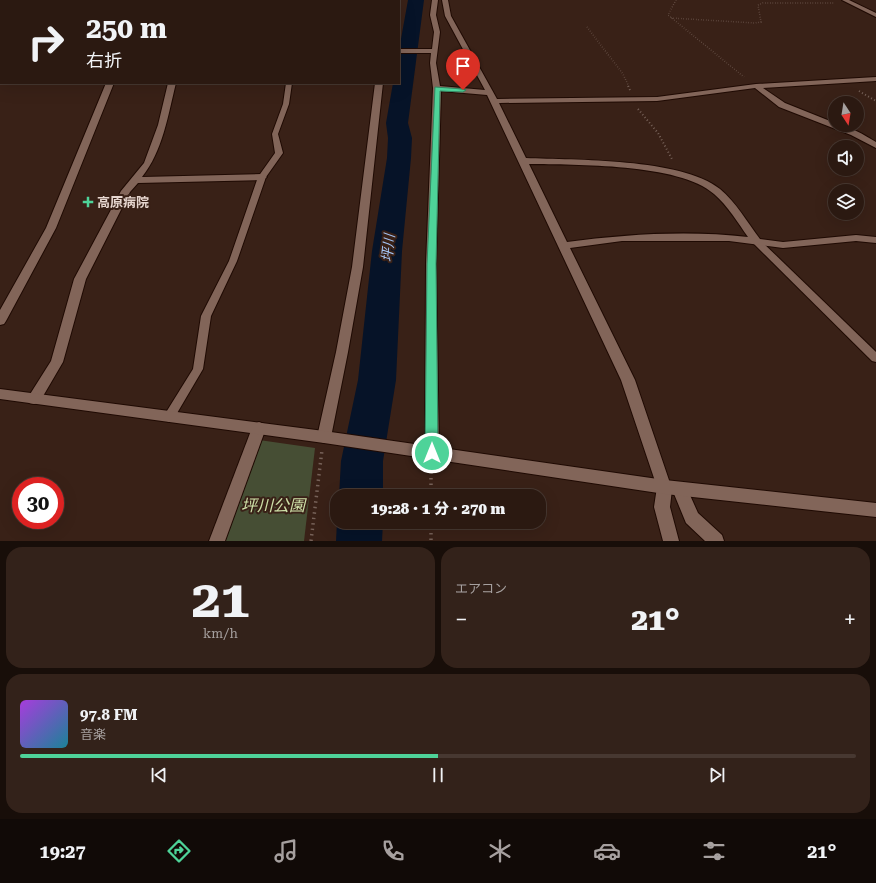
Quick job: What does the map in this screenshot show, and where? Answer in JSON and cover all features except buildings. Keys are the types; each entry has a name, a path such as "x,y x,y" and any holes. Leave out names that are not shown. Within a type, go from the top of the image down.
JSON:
{"street":[{"path":"426,452 437,88 432,51 437,32 433,15 435,0"},
{"path":"444,0 448,16 494,101 628,380 672,488 692,518 716,541"},
{"path":"848,2 876,15"},
{"path":"400,51 432,51"},
{"path":"494,101 657,99 756,86 876,78"},
{"path":"0,321 51,228 110,84"},
{"path":"34,399 57,362 80,279 126,191 148,164 162,125 172,84"},
{"path":"331,438 365,210 374,111 379,84"},
{"path":"756,86 782,105 854,133 876,145"},
{"path":"437,88 489,92"},
{"path":"522,161 610,165 664,171 697,181 712,187 723,198 756,241"},
{"path":"135,180 262,177"},
{"path":"563,246 622,238 729,238 783,245 856,238 876,240"},
{"path":"0,394 331,438 672,488 876,510"},
{"path":"217,541 259,428"},
{"path":"671,541 662,507 672,488"}],"lane":[{"path":"169,417 198,368 206,316 233,261 262,177 279,152 275,134 286,104 289,84"},
{"path":"756,241 876,358"}],"path":[{"path":"676,0 668,15 756,86"},
{"path":"671,18 755,23 761,22 758,5 763,3 848,2"},
{"path":"311,541 331,438"},
{"path":"426,452 430,489"},
{"path":"431,529 431,541"}],"green space":[{"name":"坪川公園","path":"259,440 315,448 304,541 221,541"}],"waterway":[{"name":"坪川","path":"361,489 362,461 377,380 387,251 399,158 400,138 397,123 416,0"},
{"name":"坪川","path":"359,541 360,529"}],"place":[{"name":"高原病院","path":"88,202"}],"route":[{"path":"432,453 431,264 437,88 463,90"}]}
